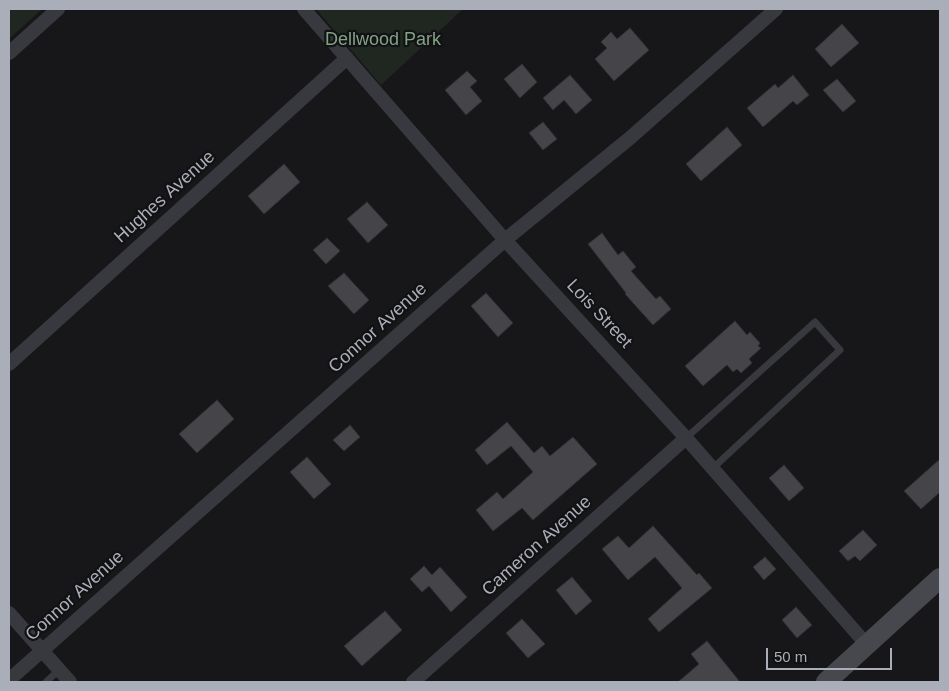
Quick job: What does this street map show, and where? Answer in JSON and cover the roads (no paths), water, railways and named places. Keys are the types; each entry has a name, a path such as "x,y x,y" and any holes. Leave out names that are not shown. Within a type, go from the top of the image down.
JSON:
{"street":[{"path":"9,53 58,9"},
{"name":"Lois Street","path":"304,9 505,240 713,468 867,645"},
{"name":"Connor Avenue","path":"9,680 505,240 630,138 776,9"},
{"name":"Hughes Avenue","path":"9,364 347,58"},
{"name":"Cameron Avenue","path":"414,682 686,438"},
{"path":"826,682 940,578"},
{"path":"9,613 70,682"}],"lane":[{"path":"686,438 815,322 840,350 713,468"},
{"path":"46,682 59,670"}],"park label":[{"name":"Dellwood Park","path":"383,40"}]}
